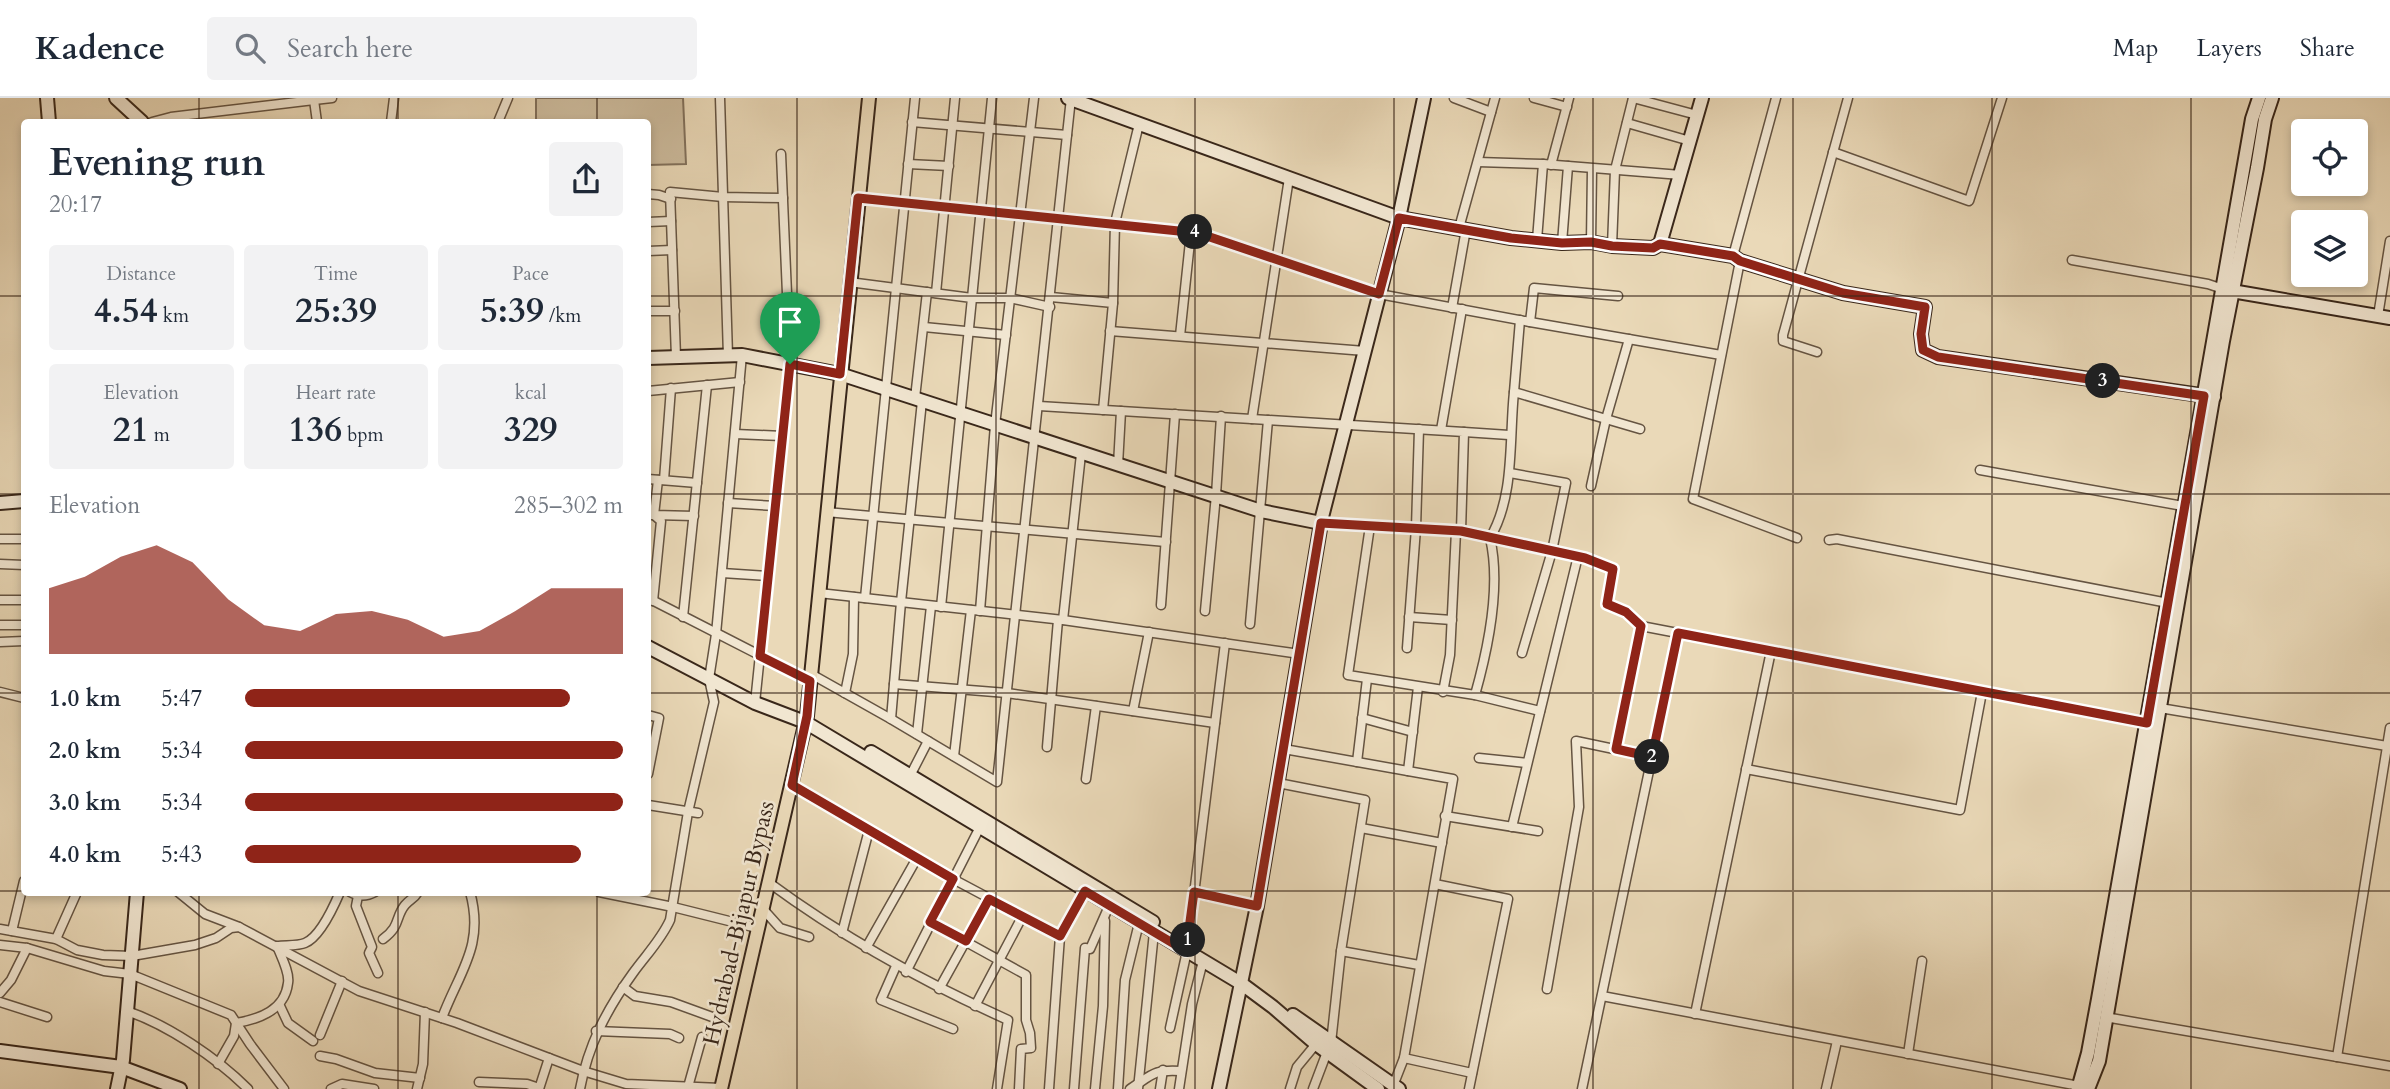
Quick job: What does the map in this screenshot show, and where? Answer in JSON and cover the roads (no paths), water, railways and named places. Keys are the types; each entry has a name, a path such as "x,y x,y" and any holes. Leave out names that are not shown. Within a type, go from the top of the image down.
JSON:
{"main road":[{"name":"Hydrabad-Bijapur Bypass","path":"721,1088 806,719 869,98"}],"street":[{"path":"47,98 49,119"},
{"path":"116,98 139,119"},
{"path":"163,119 286,101 332,98"},
{"path":"391,119 394,98"},
{"path":"499,119 508,98"},
{"path":"720,98 728,356"},
{"path":"865,598 915,98"},
{"path":"891,719 924,327 944,207 956,98"},
{"path":"941,607 992,98"},
{"path":"954,756 987,526 995,425 1034,98"},
{"path":"651,601 760,656 845,693 997,782 1070,98 1399,218 1488,235 1562,243 1591,242 1612,246 1653,248 1660,244 1736,258 1843,293 1925,307 1921,334 1923,350 1938,357 2209,396"},
{"path":"1219,1089 1257,906 1321,523 1399,218 1424,98"},
{"path":"1441,430 1457,309 1462,228 1495,98"},
{"path":"1534,98 1568,103 1547,164 1537,240"},
{"path":"1612,246 1615,170 1633,98 1697,115"},
{"path":"1660,244 1702,98"},
{"path":"1776,98 1736,258 1721,355 1693,499 1797,538"},
{"path":"1817,352 1783,341 1848,98"},
{"path":"1833,152 1969,201 2002,98"},
{"path":"2152,724 2160,708 2252,119 2259,98"},
{"path":"2227,290 2257,168 2264,120 2272,98"},
{"path":"1454,99 1491,112"},
{"path":"314,100 317,119"},
{"path":"912,122 1067,135"},
{"path":"1627,123 1690,141"},
{"path":"1102,410 1113,303 1115,223 1139,124"},
{"path":"755,704 790,364 781,154"},
{"path":"1478,162 1547,164 1681,175"},
{"path":"908,164 948,166"},
{"path":"1562,243 1568,166"},
{"path":"1591,242 1592,169"},
{"path":"1252,419 1289,178"},
{"path":"676,357 670,192 723,197 783,198"},
{"path":"651,194 670,199"},
{"path":"858,198 1191,232 1379,294 1721,355"},
{"path":"651,222 671,220"},
{"path":"1180,336 1191,232"},
{"path":"2072,260 2384,317 2390,241"},
{"path":"651,251 673,250"},
{"path":"849,282 972,298 1113,303"},
{"path":"1530,322 1534,288 1618,296"},
{"path":"651,311 675,311"},
{"path":"1475,695 1484,662 1496,560 1490,538 1497,527 1510,473 1509,435 1520,320"},
{"path":"924,327 1006,335"},
{"path":"1110,331 1365,351"},
{"path":"1591,486 1606,419 1629,339"},
{"path":"580,1089 596,1031 664,933 673,907 688,812 714,702 709,680 716,634 742,355"},
{"path":"651,358 742,355 840,374 1261,511 1321,523 1459,531 1578,556 1613,569 1607,604 1626,612 1641,626 2152,724"},
{"path":"651,390 740,382"},
{"path":"683,617 707,385"},
{"path":"651,515 661,480 671,388"},
{"path":"1514,392 1640,429"},
{"path":"1602,996 2082,1088 2101,1016 2152,724 2183,506 2209,396"},
{"path":"1039,406 1509,435"},
{"path":"1118,465 1121,411"},
{"path":"1161,605 1175,414"},
{"path":"1205,611 1221,416"},
{"path":"1250,624 1268,421"},
{"path":"1407,648 1416,528 1419,429"},
{"path":"1443,692 1450,654 1464,432"},
{"path":"735,434 783,436"},
{"path":"1047,747 1081,454"},
{"path":"1980,470 2183,506"},
{"path":"1510,473 1566,483 1552,551 1522,653"},
{"path":"651,480 697,483"},
{"path":"0,503 21,501"},
{"path":"728,503 775,506"},
{"path":"827,512 1166,542"},
{"path":"651,515 694,516"},
{"path":"651,515 661,521 651,593"},
{"path":"1370,526 1348,675 1475,695 1540,711"},
{"path":"0,539 21,539"},
{"path":"1829,540 1837,539 2168,603"},
{"path":"1511,827 1578,556"},
{"path":"0,564 21,565"},
{"path":"722,573 768,576"},
{"path":"819,593 1060,620 1300,654"},
{"path":"845,693 853,654 854,597"},
{"path":"0,600 21,600"},
{"path":"916,734 931,606"},
{"path":"1409,617 1452,620"},
{"path":"0,625 21,625"},
{"path":"1616,749 1641,626"},
{"path":"1133,711 1149,632"},
{"path":"1582,1089 1678,633"},
{"path":"0,642 21,641"},
{"path":"1170,1028 1187,947 1225,643"},
{"path":"651,649 755,704 806,719 911,774 1242,981 1329,1047 1378,1089"},
{"path":"1695,1014 1771,652"},
{"path":"1357,762 1367,679"},
{"path":"894,684 1007,694 1215,723"},
{"path":"1408,771 1418,687"},
{"path":"0,692 21,697"},
{"path":"1746,769 1960,810 1982,692"},
{"path":"1086,779 1096,706"},
{"path":"2160,708 2387,746"},
{"path":"651,716 659,718 651,758"},
{"path":"1362,718 1413,732"},
{"path":"806,719 1085,891 1107,911 1139,923 1187,947 1203,961 1242,981 1316,1044 1329,1047 1395,1088 1404,1058 1453,779 1284,749"},
{"path":"2337,1057 2390,728"},
{"path":"911,774 928,741"},
{"path":"1547,989 1579,807 1576,741 1652,757"},
{"path":"1479,758 1527,764"},
{"path":"1278,783 1365,800 1329,1047 1313,1089"},
{"path":"792,785 953,879 1060,936"},
{"path":"651,806 698,813"},
{"path":"1445,816 1538,831"},
{"path":"906,972 980,827"},
{"path":"1361,828 1442,843"},
{"path":"842,933 869,830"},
{"path":"866,948 917,858"},
{"path":"768,882 819,920 906,972 1008,1020 997,1089"},
{"path":"1435,884 1508,899 1469,1089"},
{"path":"1049,1089 1060,936 1085,891"},
{"path":"1194,892 1257,906"},
{"path":"12,931 21,894"},
{"path":"56,939 75,896"},
{"path":"117,1089 137,896"},
{"path":"183,896 205,914 239,927 359,990 583,1071 626,1084 721,1088"},
{"path":"277,946 305,943 315,935 338,896"},
{"path":"354,896 372,947 369,953 378,973"},
{"path":"383,939 393,932 405,905 416,896"},
{"path":"442,1018 469,958 475,919 471,896"},
{"path":"619,896 757,928"},
{"path":"939,989 989,899"},
{"path":"762,908 780,928 809,937"},
{"path":"1074,1089 1085,948 1090,948 1107,911"},
{"path":"1095,1089 1103,1006 1107,911"},
{"path":"975,1006 1023,917"},
{"path":"930,922 1026,975 1026,1020 1031,1048 1021,1049 1019,1089"},
{"path":"1118,1089 1125,980 1139,923"},
{"path":"0,929 56,939 77,950 103,955 132,956 195,945 216,938 231,928 239,927"},
{"path":"1138,1086 1154,932"},
{"path":"0,945 27,948 104,971 130,974 231,1015 284,1089"},
{"path":"236,1023 256,1020 280,1006 289,981 277,946"},
{"path":"0,993 11,980 27,948"},
{"path":"1342,951 1419,965"},
{"path":"1179,1089 1192,1004 1203,961"},
{"path":"1908,1054 1922,961"},
{"path":"896,966 881,999 953,1029"},
{"path":"280,1006 288,1023 317,1038 342,981"},
{"path":"624,987 635,996 671,1002 715,1018"},
{"path":"0,1002 47,1017"},
{"path":"127,1011 149,1018 218,1064 248,1089"},
{"path":"417,1089 423,1064 425,1013"},
{"path":"2101,1016 2390,1066"},
{"path":"218,1064 234,1036 236,1023"},
{"path":"596,1031 670,1034 679,1038"},
{"path":"688,1087 702,1037"},
{"path":"1826,1089 1838,1041"},
{"path":"1290,1089 1297,1067 1316,1044"},
{"path":"0,1051 121,1067 171,1087"},
{"path":"320,1056 374,1073 420,1078"},
{"path":"479,1082 527,1084 539,1088 549,1058"},
{"path":"1404,1058 1472,1073"},
{"path":"1160,1089 1163,1070"},
{"path":"1130,1089 1163,1070 1181,1071"},
{"path":"331,1089 342,1084 374,1089"}]}
